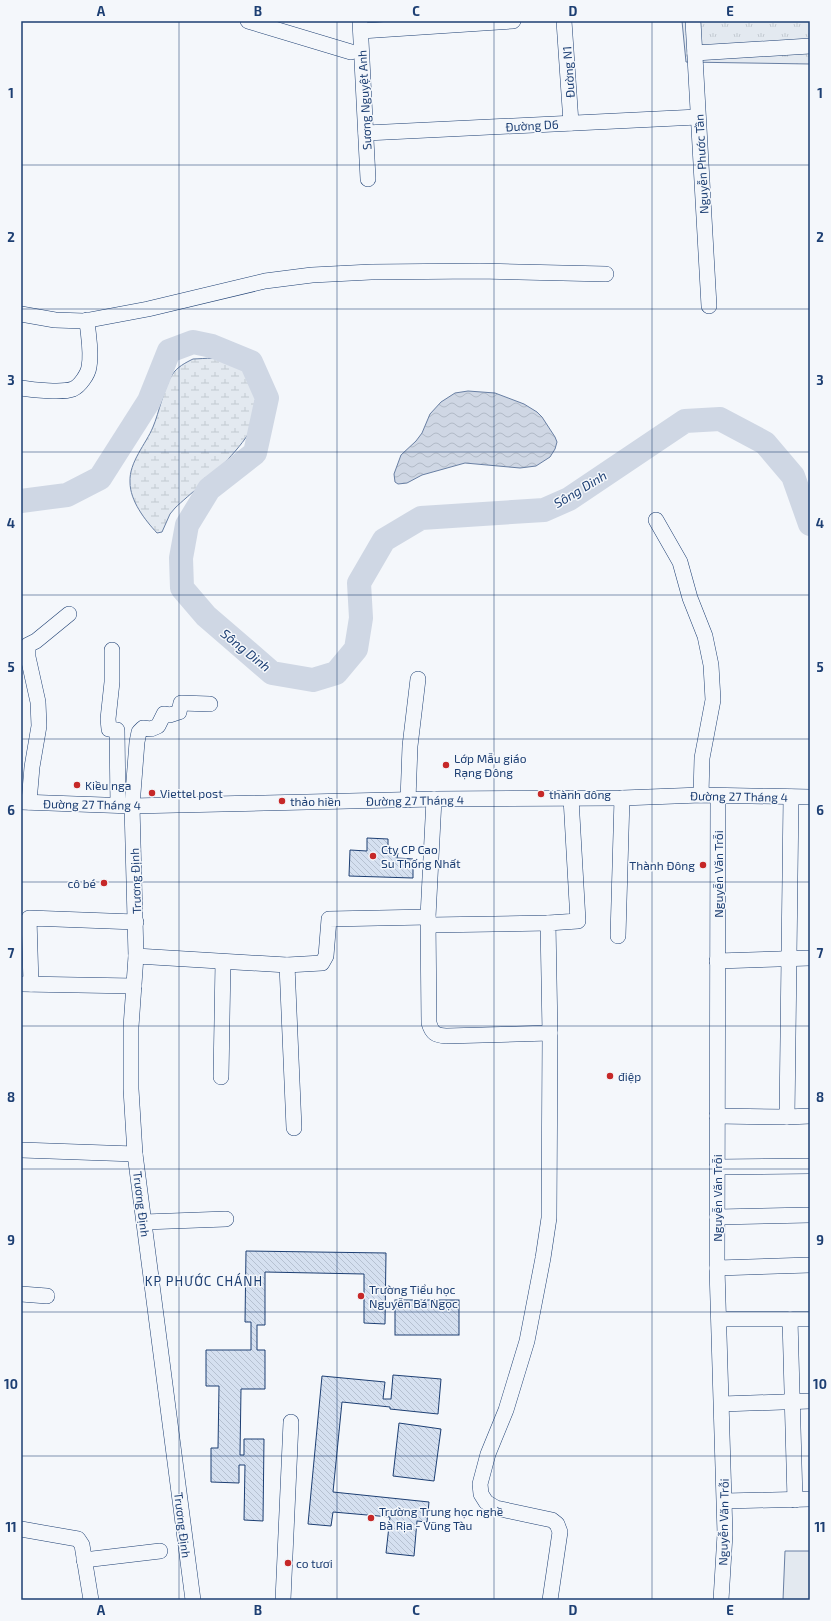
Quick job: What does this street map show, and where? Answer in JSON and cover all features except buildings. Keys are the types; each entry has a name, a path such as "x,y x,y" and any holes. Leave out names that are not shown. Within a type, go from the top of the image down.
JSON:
{"street":[{"path":"248,21 351,52"},
{"path":"361,26 513,21"},
{"name":"Đường N1","path":"564,21 572,123"},
{"name":"Nguyễn Phước Tần","path":"693,21 709,306"},
{"name":"Sương Nguyệt Anh","path":"361,26 368,179"},
{"path":"695,53 810,46"},
{"name":"Đường D6","path":"366,133 698,117"},
{"path":"21,314 55,320 87,320 148,309 265,281 312,275 371,272 472,271 606,274"},
{"path":"21,388 41,391 72,389 80,384 89,369 90,361 87,320"},
{"path":"656,520 680,562 690,598 704,636 711,665 713,700 702,758 701,795"},
{"path":"25,802 39,726 38,702 28,657 28,645 36,641 69,614"},
{"path":"112,650 112,682 108,719 109,729 117,730 125,805"},
{"path":"408,800 410,746 418,679"},
{"path":"125,805 139,732 143,728 151,729 158,726 164,714 179,712 181,703 210,704"},
{"name":"Đường 27 Tháng 4","path":"25,802 125,805 434,799 622,798 701,795 810,797"},
{"name":"Nguyễn Văn Trỗi","path":"718,796 717,1268 720,1319 725,1501 725,1534 721,1600"},
{"path":"787,1117 791,797"},
{"path":"136,956 287,965 322,963 326,956 329,919 548,923 578,921 571,798"},
{"path":"618,936 622,798"},
{"path":"434,799 429,921 431,1030 436,1035 446,1036 550,1033"},
{"name":"Trương Định","path":"125,805 136,922 136,956 131,1027 131,1089 135,1154 193,1600"},
{"path":"134,986 26,984 29,918 136,922"},
{"path":"548,923 550,1033 549,1218 527,1341 506,1410 488,1454 480,1484 481,1494 486,1502 496,1508 552,1520 557,1524 560,1532 550,1600"},
{"path":"717,960 810,958"},
{"path":"221,1077 223,962"},
{"path":"287,965 294,1128"},
{"path":"718,1116 810,1116"},
{"path":"21,1150 135,1154"},
{"path":"717,1167 810,1166"},
{"path":"717,1217 810,1215"},
{"path":"144,1222 226,1219"},
{"path":"717,1268 810,1265"},
{"path":"21,1294 47,1296"},
{"path":"720,1319 810,1319"},
{"path":"790,1320 795,1500"},
{"path":"722,1404 810,1401"},
{"path":"283,1600 291,1422"},
{"path":"725,1501 810,1499"},
{"path":"21,1529 78,1539 82,1545 91,1600"},
{"path":"84,1560 160,1551"}],"green space":[{"path":"682,21 810,21 810,64 686,62"},
{"path":"221,358 236,361 243,365 255,380 260,397 258,415 249,433 235,451 219,468 175,508 170,514 162,532 157,533 143,516 135,503 131,489 130,475 138,453 153,427 169,380 179,367 193,359"},
{"path":"785,1551 810,1552 810,1600 783,1600"}],"water":[{"path":"468,391 495,393 524,404 537,412 542,417 557,442 550,457 536,466 520,468 465,463 422,475 407,483 398,484 395,482 394,474 401,455 422,433 430,414 441,402 455,393"}],"waterway":[{"name":"Sông Dinh","path":"21,501 67,495 100,478 149,401 169,351 193,342 212,346 251,362 267,398 255,453 209,489 187,525 181,558 182,588 206,616 272,673 313,680 336,673 356,649 361,618 359,583 384,540 421,518 544,510 569,499 685,421 720,419 765,443 793,476 810,524"}],"place":[{"name":"Lớp Mẫu giáo Rạng Đông","path":"446,765"},
{"name":"Kiều nga","path":"77,785"},
{"name":"Viettel post","path":"152,793"},
{"name":"thành đông","path":"541,794"},
{"name":"thảo hiền","path":"282,801"},
{"name":"Cty CP Cao Su Thống Nhất","path":"373,856"},
{"name":"Thành Đông","path":"703,865"},
{"name":"cô bé","path":"104,883"},
{"name":"điệp","path":"610,1076"},
{"name":"Trường Tiểu học Nguyễn Bá Ngọc","path":"361,1296"},
{"name":"Trường Trung học nghề Bà Rịa - Vũng Tàu","path":"371,1518"},
{"name":"co tươi","path":"288,1563"}],"district":[{"name":"KP PHƯỚC CHÁNH","path":"204,1281"}]}
